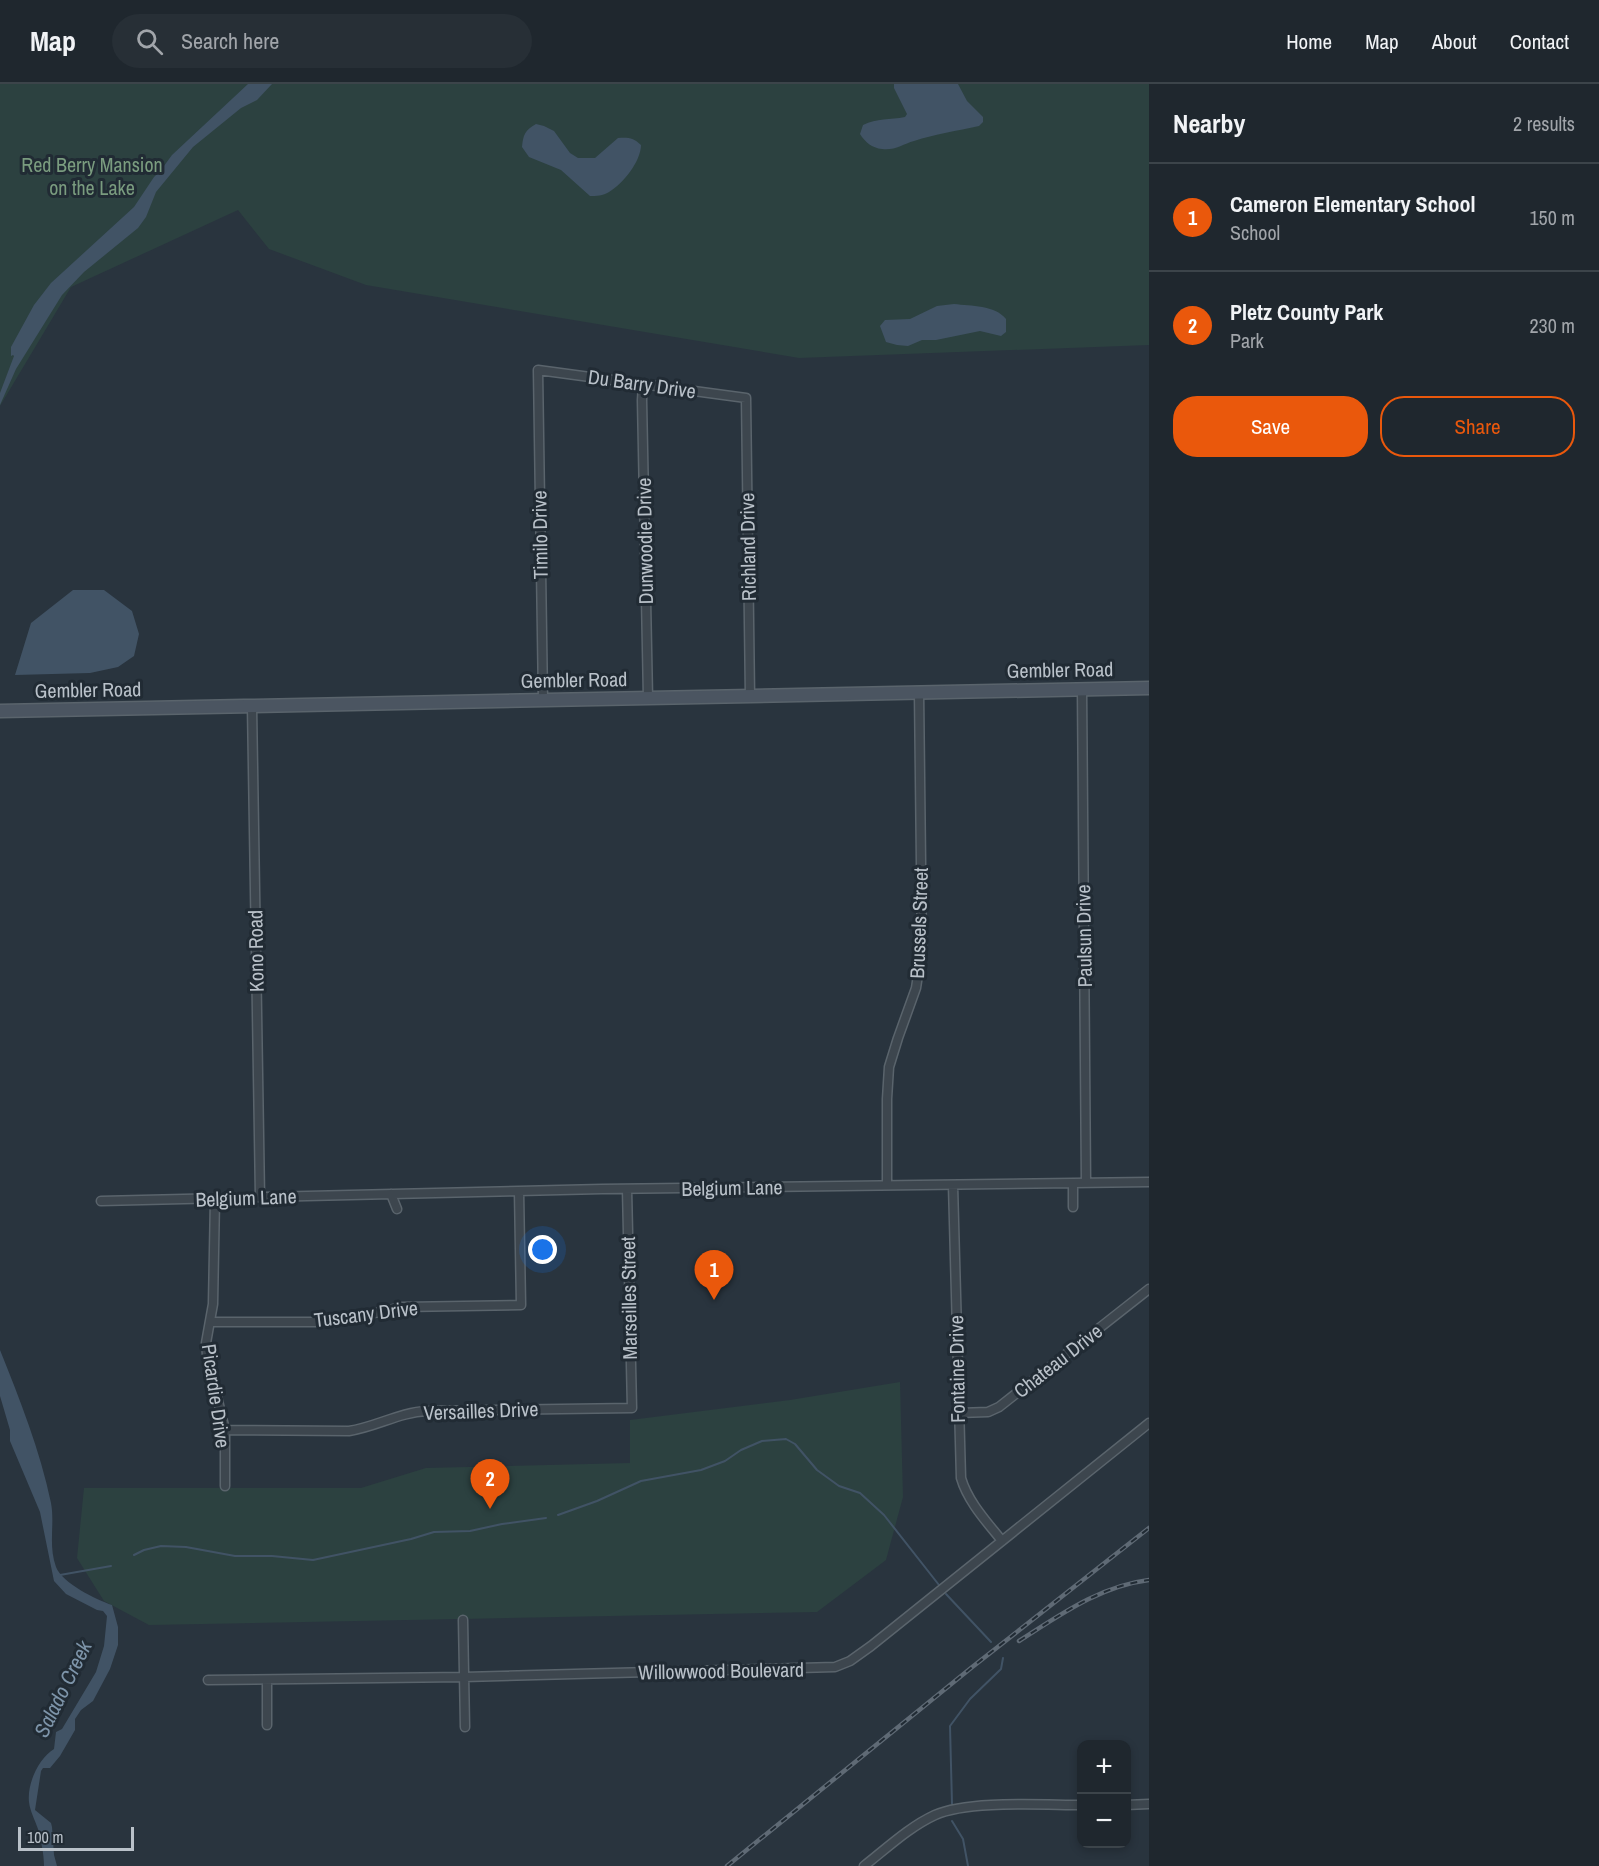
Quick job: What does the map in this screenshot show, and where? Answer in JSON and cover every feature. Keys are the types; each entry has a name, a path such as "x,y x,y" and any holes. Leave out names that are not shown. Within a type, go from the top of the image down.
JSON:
{"main road":[{"name":"Gembler Road","path":"0,711 1149,688"}],"street":[{"name":"Du Barry Drive","path":"538,370 746,398"},
{"name":"Timilo Drive","path":"538,370 543,700"},
{"name":"Dunwoodie Drive","path":"644,385 642,400 648,698"},
{"name":"Richland Drive","path":"746,398 750,696"},
{"name":"Paulsun Drive","path":"1082,689 1086,1183"},
{"name":"Brussels Street","path":"888,1185 889,1067 916,988 922,949 920,692"},
{"name":"Kono Road","path":"252,706 260,1197"},
{"name":"Belgium Lane","path":"101,1201 627,1189 1149,1182"},
{"path":"1073,1183 1073,1207"},
{"name":"Fontaine Drive","path":"953,1185 959,1457 963,1486 977,1510 1002,1541"},
{"name":"Marseilles Street","path":"627,1189 632,1408"},
{"name":"Tuscany Drive","path":"210,1322 334,1322 402,1307 521,1305 519,1191"},
{"path":"392,1194 397,1209"},
{"name":"Picardie Drive","path":"215,1199 215,1273 206,1343 225,1430 225,1486"},
{"name":"Chateau Drive","path":"958,1413 988,1412 999,1407 1149,1288"},
{"name":"Versailles Drive","path":"225,1430 361,1430 417,1412 428,1411 632,1408"},
{"name":"Willowwood Boulevard","path":"208,1680 464,1677 836,1667 864,1651 1149,1423"},
{"path":"463,1620 465,1727"},
{"path":"267,1680 267,1725"},
{"path":"1131,1805 1149,1804"},
{"path":"864,1866 909,1831 936,1815 951,1810 984,1806 1077,1805"}],"green space":[{"name":"Red Berry Mansion on the Lake","path":"0,84 1149,84 1149,345 799,358 366,285 269,249 238,210 71,287 0,406"},
{"path":"900,1382 903,1497 886,1560 817,1612 149,1625 104,1601 77,1558 84,1488 361,1488 426,1468 630,1463 630,1420 790,1400"}],"water":[{"path":"248,84 272,84 257,100 241,108 193,147 156,192 146,217 138,228 84,272 62,295 16,369 0,405 0,393 14,356 11,356 11,347 34,305 51,283 134,207 172,155"},
{"path":"894,84 958,84 967,101 983,117 983,122 979,126 930,136 894,148 875,147 860,134 863,125 878,120 905,117 907,114"},
{"path":"536,124 554,131 570,153 578,158 595,158 618,138 628,138 641,145 638,158 620,184 604,194 590,196 561,170 529,157 522,147 523,139 529,128"},
{"path":"954,304 996,311 1006,319 1006,332 1001,336 980,331 936,340 922,340 908,346 886,342 880,326 885,320 910,319 937,306"},
{"path":"73,590 104,590 132,611 139,634 134,656 118,667 90,673 15,675 31,623"},
{"path":"0,1350 29,1425 46,1483 52,1511 52,1551 56,1567 72,1585 112,1605 118,1627 118,1645 110,1669 93,1701 81,1710 75,1719 75,1730 60,1756 50,1768 43,1768 41,1771 35,1810 51,1823 57,1866 44,1866 38,1829 30,1805 30,1787 43,1758 54,1749 56,1732 62,1729 96,1672 104,1646 107,1616 103,1611 66,1594 54,1581 40,1512 10,1441 10,1430 0,1396"}],"waterway":[{"path":"558,1515 597,1501 641,1481 701,1470 725,1461 741,1450 762,1441 786,1439 795,1444 817,1470 839,1486 860,1493 884,1515 939,1585"},
{"path":"134,1555 161,1546 186,1547 235,1556 272,1556 313,1560 434,1532 470,1531 546,1518"},
{"path":"60,1575 111,1566"},
{"path":"946,1594 991,1642"},
{"path":"952,1804 950,1726 970,1699 1001,1669 1003,1658"},
{"path":"952,1821 963,1839 968,1866"}],"railway":[{"path":"727,1866 971,1668 1149,1528"},
{"path":"1019,1641 1097,1595 1131,1583 1149,1580"}],"place":[{"name":"Cameron Elementary School","path":"714,1300"},
{"name":"Pletz County Park","path":"490,1509"}],"water label":[{"name":"Salado Creek","path":"63,1689"}]}
